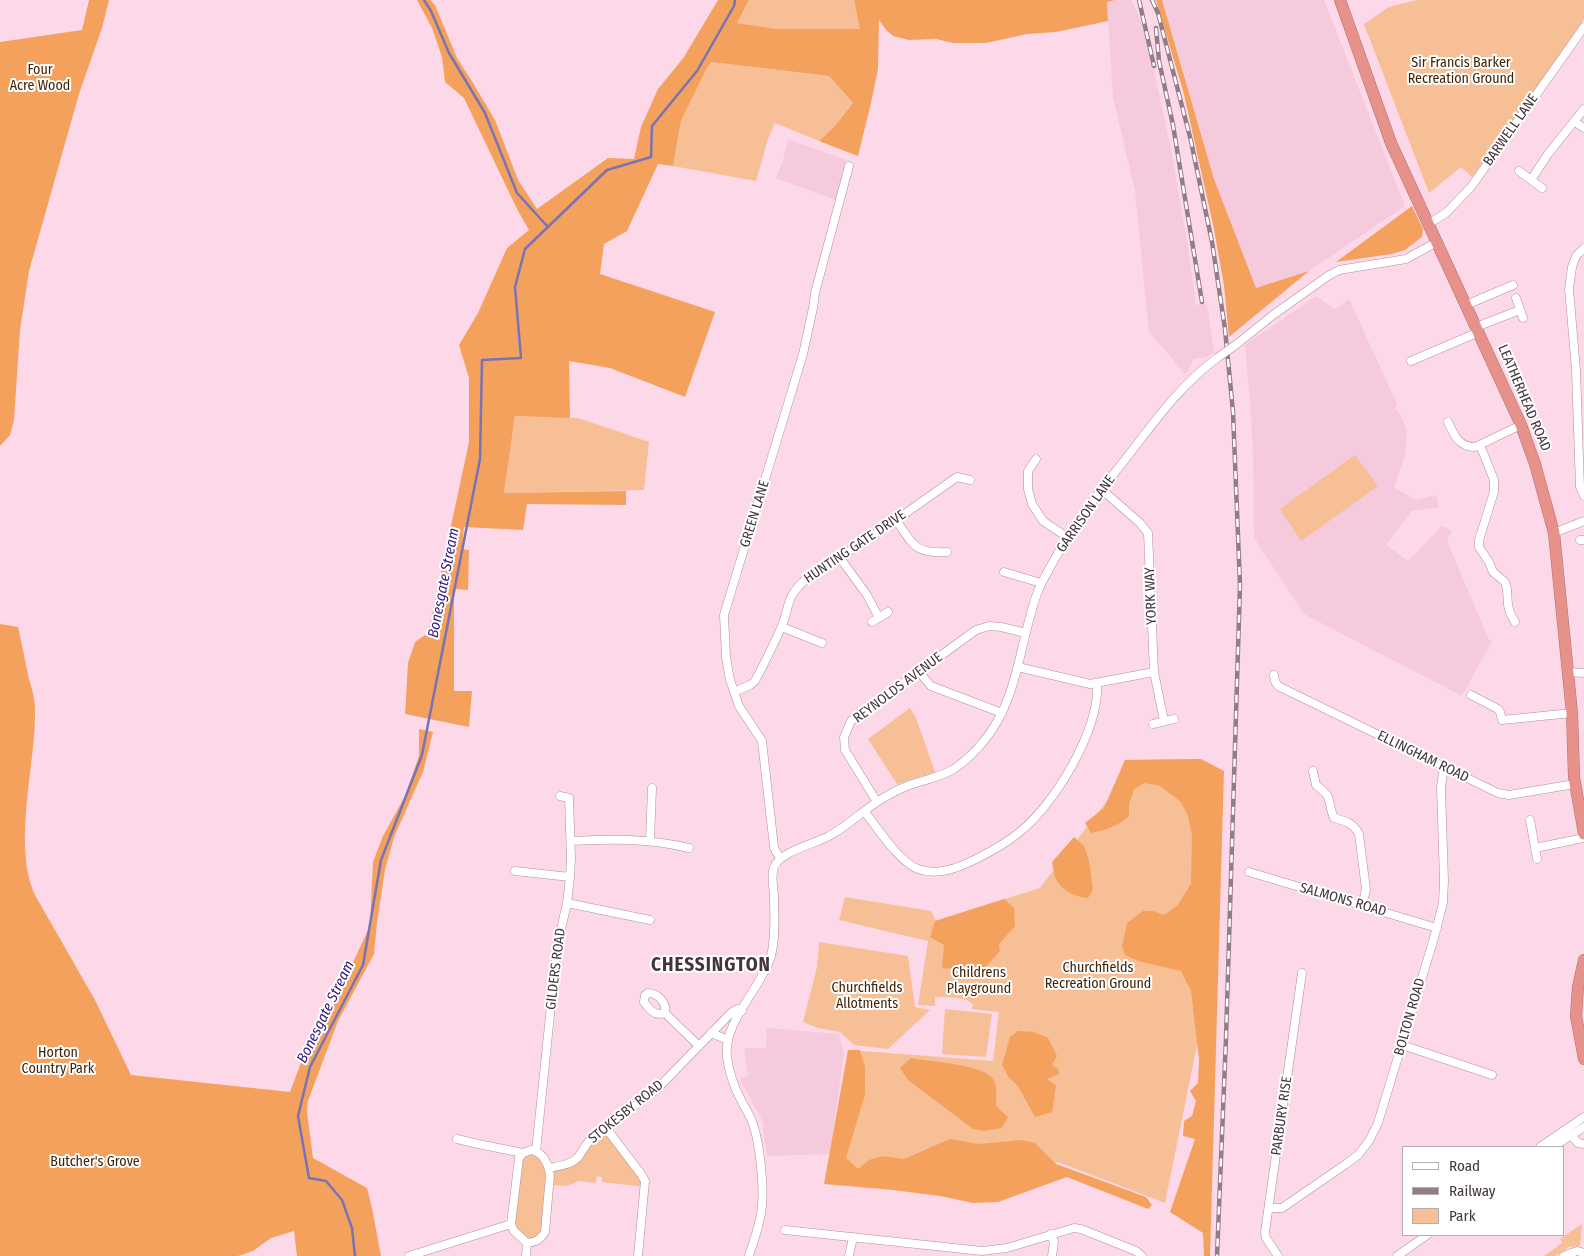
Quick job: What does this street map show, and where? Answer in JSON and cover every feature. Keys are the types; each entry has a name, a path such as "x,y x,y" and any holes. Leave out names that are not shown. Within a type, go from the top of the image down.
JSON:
{"highway":[{"name":"LEATHERHEAD ROAD","path":"1340,0 1391,143 1521,425 1535,464 1554,533 1572,713 1575,784 1584,834"},
{"path":"1584,960 1578,987 1576,1016 1583,1045 1584,1059"}],"street":[{"name":"BARWELL LANE","path":"1428,224 1446,213 1471,187 1584,27"},
{"path":"1531,180 1548,154 1584,109"},
{"path":"1575,122 1584,128"},
{"name":"GREEN LANE","path":"781,858 774,847 762,741 739,706 734,692 726,657 724,615 804,354 816,293 848,166"},
{"path":"1518,172 1542,188"},
{"name":"GARRISON LANE","path":"781,858 827,837 877,802 906,786 940,776 954,769 985,740 1002,713 1010,695 1041,584 1067,537 1101,489 1180,390 1200,371 1328,276 1339,270 1406,259 1437,242"},
{"path":"1584,248 1576,256 1572,267 1569,289 1580,370 1580,487 1584,496"},
{"path":"1466,305 1513,285"},
{"path":"1516,298 1523,318"},
{"path":"1411,361 1520,310"},
{"path":"1448,422 1454,436 1464,445 1475,447 1521,425"},
{"path":"1480,445 1494,480 1494,492 1479,540 1479,547 1493,572 1505,582 1510,614 1515,622"},
{"path":"1036,459 1028,471 1028,489 1032,504 1043,520 1067,537"},
{"name":"HUNTING GATE DRIVE","path":"734,692 755,681 782,627 787,605 794,590 805,580 896,520 956,477 970,480"},
{"name":"YORK WAY","path":"1101,489 1140,523 1148,533 1154,672 1164,721"},
{"path":"896,520 914,544 924,551 931,553 947,552"},
{"path":"1554,533 1584,520"},
{"path":"840,558 866,595 875,620 888,612"},
{"path":"1004,572 1041,584"},
{"name":"REYNOLDS AVENUE","path":"877,802 845,750 844,737 851,721 976,630 989,626 1026,633"},
{"path":"782,627 822,643"},
{"path":"1018,667 1090,684 1154,672"},
{"path":"918,672 932,686 1002,713"},
{"path":"1568,672 1584,673"},
{"name":"ELLINGHAM ROAD","path":"1274,675 1278,686 1503,795 1575,784"},
{"path":"864,811 907,863 917,869 929,872 945,871 963,865 998,848 1022,831 1041,812 1066,776 1086,736 1098,694 1097,683"},
{"path":"1470,695 1498,709 1502,720 1572,713"},
{"path":"1152,724 1174,719"},
{"name":"BOLTON ROAD","path":"1269,1208 1280,1209 1284,1207 1346,1164 1364,1148 1378,1123 1443,903 1444,855 1440,787 1444,767"},
{"path":"1313,771 1316,785 1323,790 1330,800 1334,818 1347,821 1359,834 1366,889 1362,906"},
{"path":"650,840 647,798 652,788"},
{"path":"560,796 569,798 578,796"},
{"name":"GILDERS ROAD","path":"536,1151 557,947 570,877 569,798"},
{"path":"1530,820 1537,859"},
{"path":"1535,848 1584,838"},
{"path":"571,841 610,839 650,840 689,848"},
{"path":"749,1256 762,1210 757,1135 751,1118 732,1081 727,1056 728,1040 733,1025 761,978 771,957 774,937 773,870 781,858"},
{"path":"523,863 519,871 570,877"},
{"name":"SALMONS ROAD","path":"1249,872 1437,928"},
{"path":"566,903 650,920"},
{"name":"PARBURY RISE","path":"1278,1256 1265,1235 1302,973"},
{"name":"STOKESBY ROAD","path":"549,1168 568,1164 575,1160 584,1145 658,1089 734,1010 742,1011"},
{"path":"665,1013 699,1046"},
{"path":"711,1033 728,1040"},
{"path":"1402,1045 1492,1075"},
{"path":"1541,1146 1584,1117"},
{"path":"1554,1146 1584,1127"},
{"path":"606,1128 645,1182 638,1256"},
{"path":"1571,1135 1578,1143 1584,1144"},
{"path":"458,1139 523,1152 531,1150 542,1155 549,1168 550,1185 544,1232 541,1238 527,1243"},
{"path":"523,1152 518,1158 511,1224 514,1231 527,1243"},
{"path":"408,1256 423,1254 511,1224"},
{"path":"785,1230 949,1252 992,1251 1074,1228 1136,1251 1142,1256"},
{"path":"1051,1234 1054,1242 1052,1256"},
{"path":"1390,1256 1418,1236"},
{"path":"1397,1256 1426,1236"},
{"path":"849,1256 853,1238"},
{"path":"526,1256 527,1243"},
{"path":"1564,1256 1576,1252 1584,1253"}],"shaded area":[{"path":"1131,0 1137,11 1150,51 1171,149 1196,305 1207,304 1214,352 1207,357 1193,359 1185,374 1149,332 1135,191 1113,97 1107,2"},
{"path":"1162,0 1324,0 1405,206 1309,271 1256,289 1214,179"},
{"path":"788,139 846,160 836,200 776,178"},
{"path":"1316,296 1335,309 1349,299 1397,404 1395,408 1401,415 1407,432 1405,456 1394,487 1415,500 1436,495 1439,507 1412,511 1386,545 1408,561 1442,526 1452,531 1447,541 1489,640 1492,641 1462,696 1304,614 1254,538 1253,456 1245,345"},
{"path":"767,1028 839,1034 844,1053 830,1154 767,1156 763,1127 765,1126 740,1079 748,1076 744,1048 766,1048"}],"green space":[{"name":"Four Acre Wood","path":"89,0 109,0 102,28 79,94 29,271 20,330 14,420 10,435 0,446 0,42 82,30"},
{"path":"417,0 430,0 435,5 457,58 495,120 518,180 537,209 608,158 634,159 641,127 658,89 684,57 718,0 749,0 737,23 776,29 860,29 854,0 1115,0 1107,2 1108,21 1056,32 1027,34 986,43 953,43 936,39 909,40 893,36 879,20 878,69 858,156 819,141 834,127 853,103 829,76 711,62 681,121 673,166 658,164 627,231 604,244 600,274 715,312 685,397 610,368 569,361 570,418 515,416 504,493 626,491 626,505 527,504 523,530 464,527 462,549 469,550 468,590 454,589 454,691 472,691 469,727 405,714 408,663 415,642 428,633 469,442 469,378 459,345 478,313 507,248 529,230 464,98 445,82 442,57 432,28"},
{"path":"749,0 854,0 861,29 776,29 737,23"},
{"path":"1156,0 1162,0 1214,179 1256,288 1309,271 1229,337 1224,285 1214,229 1184,94"},
{"name":"Sir Francis Barker Recreation Ground","path":"1417,0 1584,0 1584,19 1526,104 1472,177 1461,167 1429,193 1364,24 1389,7"},
{"path":"711,62 829,76 853,103 834,127 819,141 775,123 768,139 756,181 673,166 681,121"},
{"path":"1412,206 1423,229 1422,237 1405,250 1392,254 1336,262"},
{"path":"515,416 578,418 649,442 644,490 504,493"},
{"path":"1355,455 1378,486 1301,541 1280,509"},
{"name":"Butcher's Grove","path":"0,624 18,627 35,709 25,828 25,852 28,874 35,895 95,1000 131,1075 290,1092 308,1044 333,1005 370,926 373,862 383,836 405,796 419,756 419,729 433,732 423,772 394,837 385,870 374,954 338,1021 308,1101 307,1112 313,1158 367,1188 381,1256 297,1256 294,1231 271,1238 253,1251 238,1256 0,1256"},
{"path":"910,708 916,718 935,772 897,784 868,739"},
{"name":"Churchfields Recreation Ground","path":"1201,759 1199,1035 1165,1203 1058,1162 961,1185 834,1169 848,1050 993,1061 999,1012 972,1009 973,1004 969,1001 955,998 935,997 935,1006 918,1005 928,941 839,920 845,897 931,911 936,921 1040,888 1110,797 1125,760"},
{"path":"1201,759 1224,771 1210,1256 1204,1256 1203,1233 1170,1212 1195,1139 1183,1136 1184,1121 1192,1116 1196,1101 1190,1091 1198,1083 1199,1059 1191,991 1181,971 1138,961 1125,955 1122,947 1127,923 1143,911 1153,911 1164,915 1177,906 1191,884 1192,835 1188,816 1181,802 1160,786 1144,783 1134,789 1129,805 1129,816 1121,822 1107,829 1091,833 1085,823 1104,808 1125,760"},
{"path":"1074,837 1084,846 1089,861 1093,890 1088,898 1074,895 1065,890 1056,879 1054,873 1052,862"},
{"path":"1004,899 1014,908 1015,926 999,944 1000,951 982,971 942,968 944,945 930,937 935,921"},
{"name":"Churchfields Allotments","path":"819,942 908,956 915,1007 930,1010 888,1049 854,1045 840,1032 818,1028 803,1022 817,967"},
{"path":"945,1009 992,1014 986,1057 942,1054"},
{"path":"1018,1031 1034,1032 1048,1038 1057,1056 1052,1065 1058,1069 1059,1074 1047,1079 1056,1085 1052,1112 1035,1117 1018,1086 1009,1078 1002,1065 1010,1037"},
{"path":"848,1050 860,1050 865,1067 865,1094 846,1158 858,1169 869,1160 882,1156 904,1159 950,1139 979,1144 1021,1140 1035,1143 1056,1164 1146,1197 1152,1205 1148,1209 1067,1177 998,1202 973,1203 940,1196 893,1190 824,1184"},
{"path":"911,1058 955,1064 987,1074 996,1085 996,1106 1008,1117 1002,1128 984,1131 973,1129 908,1080 900,1068"},
{"path":"606,1128 645,1187 602,1182 602,1177 597,1176 596,1183 579,1181 567,1186 550,1185 545,1232 527,1243 514,1231 519,1158 531,1150 549,1168 568,1164"},
{"path":"1582,1224 1580,1246 1569,1247 1556,1256 1544,1256 1562,1243 1560,1239"}],"waterway":[{"path":"424,0 431,11 449,53 485,113 517,193 548,227"},
{"name":"Bonesgate Stream","path":"355,1256 352,1228 342,1200 326,1181 309,1178 298,1116 310,1067 363,965 381,860 422,755 480,459 482,360 521,358 515,287 525,249 607,170 651,157 652,126 697,71 734,6 735,0"}],"railway":[{"path":"1139,0 1154,66"},
{"path":"1152,0 1158,13 1191,141 1212,242 1225,329 1233,412 1240,585 1226,1038 1217,1256"},
{"path":"1156,28 1159,61 1173,125 1202,302"}],"district":[{"name":"CHESSINGTON","path":"711,966"}],"park label":[{"name":"Childrens Playground","path":"979,982"},
{"name":"Horton Country Park","path":"58,1062"}]}
